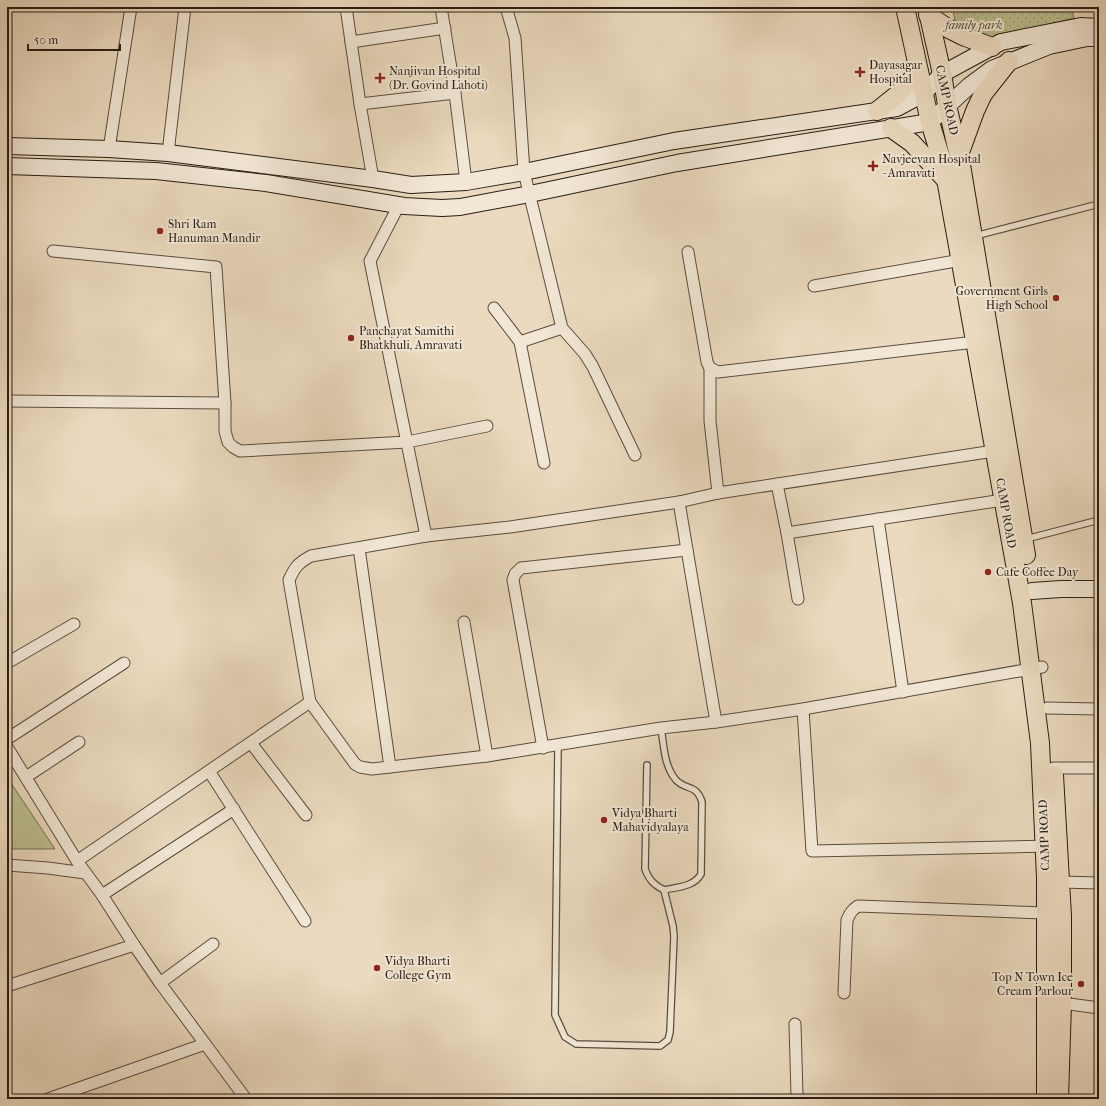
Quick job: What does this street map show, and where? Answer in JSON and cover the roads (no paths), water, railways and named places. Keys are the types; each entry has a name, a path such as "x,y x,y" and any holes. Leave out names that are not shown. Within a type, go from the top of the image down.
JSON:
{"main road":[{"name":"CAMP ROAD","path":"905,7 930,122 944,168 1022,603 1047,708 1053,768 1051,846 1045,913 1046,1099"},
{"name":"CAMP ROAD","path":"928,11 942,74 947,105 959,155 1032,591 1040,743 1051,846 1061,882 1062,1003 1058,1099"},
{"path":"928,11 949,29 992,47"},
{"path":"959,155 983,94 1009,61"},
{"path":"877,111 897,95 919,72"},
{"path":"891,128 912,143 946,181"}],"street":[{"path":"109,149 131,7"},
{"path":"168,153 185,7"},
{"path":"346,7 360,104 374,179"},
{"path":"441,7 456,93 466,182"},
{"path":"506,7 516,38 524,172 562,328 585,354 593,367 635,455"},
{"path":"7,146 109,149 168,153 374,179 411,186 466,182 524,172 674,141 897,108 924,94 942,74 1001,42 1081,26 1099,27"},
{"path":"351,42 445,28"},
{"path":"7,166 156,171 266,183 399,205 442,208 460,207 677,164 930,122 969,86 986,73 1009,61 1049,46 1088,38 1099,38"},
{"path":"360,104 456,93"},
{"path":"399,205 370,261 426,536"},
{"path":"53,251 216,267 225,403 225,431 228,442 240,451 407,442 487,426"},
{"path":"688,252 707,362 710,368 710,421 718,493"},
{"path":"814,286 961,260"},
{"path":"494,308 520,342 544,463"},
{"path":"520,342 562,328"},
{"path":"710,368 718,372 975,342"},
{"path":"7,401 225,403"},
{"path":"994,451 718,493 679,502 510,527 426,536 311,556 299,563 289,580 310,702 355,764 372,770 558,746 661,728 716,722 803,709 1037,668"},
{"path":"777,484 798,599"},
{"path":"787,533 1003,500"},
{"path":"679,502 716,722"},
{"path":"878,519 903,692"},
{"path":"359,548 390,767"},
{"path":"542,748 513,580 515,574 521,568 688,550"},
{"path":"1032,591 1099,589"},
{"path":"464,622 487,756"},
{"path":"7,663 74,624"},
{"path":"7,740 124,663"},
{"path":"77,861 310,702"},
{"path":"1047,708 1099,710"},
{"path":"803,709 812,851 1051,846"},
{"path":"26,777 79,742"},
{"path":"251,743 306,816"},
{"path":"7,746 85,873 102,895 160,983 246,1099"},
{"path":"1053,768 1099,768"},
{"path":"209,771 305,921"},
{"path":"102,895 234,809"},
{"path":"7,865 85,873"},
{"path":"1061,882 1099,883"},
{"path":"844,993 847,920 853,910 858,906 1045,913"},
{"path":"160,983 213,944"},
{"path":"7,986 134,945"},
{"path":"1062,1003 1099,1008"},
{"path":"795,1024 798,1095 800,1099"},
{"path":"48,1099 205,1044"}],"lane":[{"path":"973,237 1099,204"},
{"path":"1023,540 1099,520"},
{"path":"647,765 645,869 648,877 654,884 664,890 693,883 698,880 701,874 702,802 700,795 696,790 678,782 672,775 668,767 661,728"},
{"path":"558,746 555,1015 565,1037 576,1044 660,1046 668,1040 670,1032 674,936 664,890"}],"place":[{"name":"Dayasagar Hospital","path":"860,72"},
{"name":"Nanjivan Hospital (Dr. Govind Lahoti)","path":"380,78"},
{"name":"Navjeevan Hospital - Amravati","path":"873,166"},
{"name":"Shri Ram Hanuman Mandir","path":"160,231"},
{"name":"Government Girls High School","path":"1056,298"},
{"name":"Panchayat Samithi Bhatkhuli, Amravati","path":"351,338"},
{"name":"Cafe Coffee Day","path":"988,572"},
{"name":"Vidya Bharti Mahavidyalaya","path":"604,820"},
{"name":"Vidya Bharti College Gym","path":"377,968"},
{"name":"Top N Town Ice Cream Parlour","path":"1081,984"}],"park label":[{"name":"family park","path":"974,25"}]}
